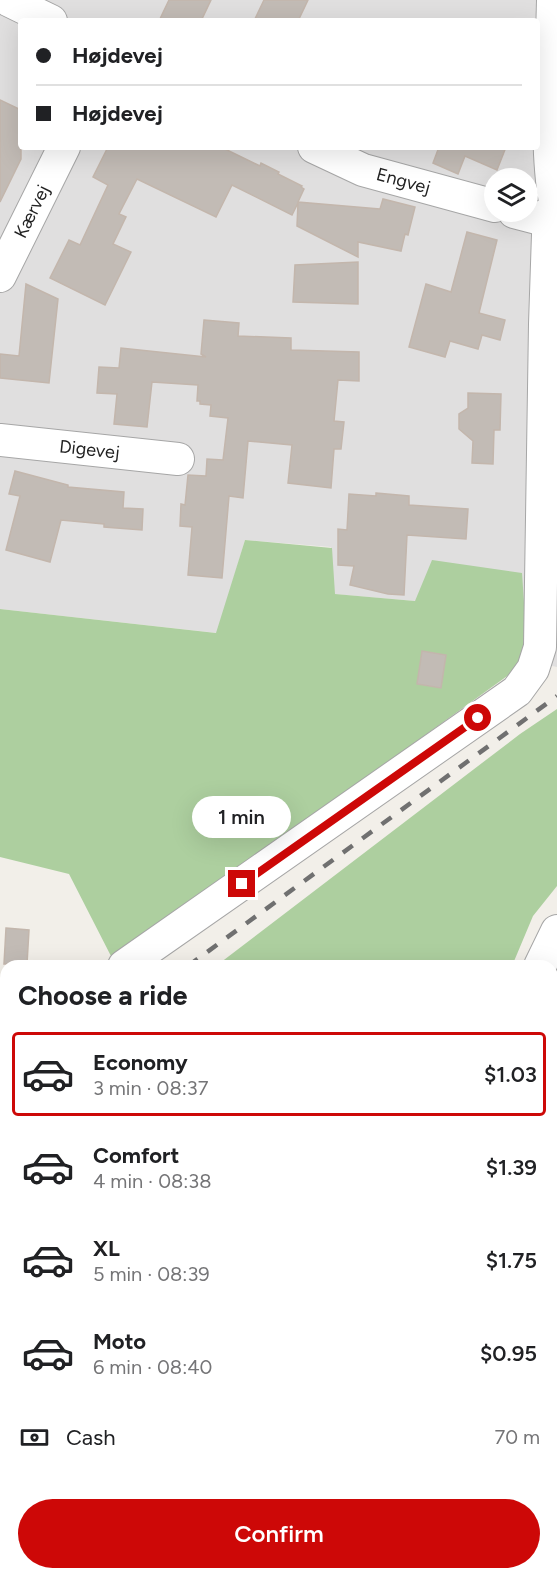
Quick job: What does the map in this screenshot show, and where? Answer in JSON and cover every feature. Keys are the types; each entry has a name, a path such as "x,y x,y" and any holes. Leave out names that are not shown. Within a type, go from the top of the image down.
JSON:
{"street":[{"path":"8,0 45,18"},
{"path":"133,960 517,691 533,669 540,647 548,234 557,212 552,183 549,131 553,0"},
{"name":"Kærvej","path":"0,276 63,150"},
{"name":"Engvej","path":"320,150 363,170 484,203"},
{"path":"538,218 557,212"},
{"name":"Digevej","path":"0,440 178,459"},
{"path":"543,960 557,931"}],"shaded area":[{"path":"0,0 557,0 557,667 528,661 415,601 334,594 331,547 245,540 217,633 0,609"}],"green space":[{"path":"245,540 332,548 335,594 415,601 432,560 522,573 528,661 113,960 69,874 0,857 0,609 216,633"},
{"path":"557,709 557,886 533,916 515,960 224,960 520,734"}],"building":[{"path":"169,0 211,0 202,18 160,18"},
{"path":"264,0 308,0 299,18 255,18"},
{"path":"0,100 18,109 18,150 21,150 21,159 0,202"},
{"path":"106,150 227,150 260,166 261,163 302,186 304,189 298,202 380,209 383,199 415,207 408,235 405,234 401,251 358,242 358,257 297,226 298,203 292,215 232,185 216,217 137,179 119,214 126,217 113,244 131,252 105,305 50,278 69,240 80,245 108,185 93,177"},
{"path":"438,150 505,150 498,168 492,168 465,156 458,174 433,163"},
{"path":"467,232 497,240 479,313 505,320 500,340 482,335 478,349 450,341 445,357 409,347 426,284 451,292"},
{"path":"358,262 358,304 293,302 295,265"},
{"path":"26,284 58,299 49,383 0,378 0,354 19,356"},
{"path":"204,320 239,323 238,336 291,338 291,350 359,352 359,381 338,380 334,421 344,422 341,449 334,449 331,488 288,483 292,445 248,441 243,498 229,496 222,578 188,575 192,527 180,526 181,504 185,505 188,475 206,476 207,459 223,460 228,418 210,416 211,405 200,404 200,401 197,401 198,385 152,382 147,427 114,424 117,394 97,393 99,367 119,368 121,348 206,357 201,354"},
{"path":"468,393 501,394 500,430 494,430 493,464 472,463 473,441 459,429 459,414 468,408"},
{"path":"15,471 68,485 68,487 124,492 123,508 143,509 142,530 61,520 50,562 6,550 20,496 9,494"},
{"path":"376,493 409,496 409,505 468,509 466,539 407,535 404,595 388,594 350,585 354,566 338,565 338,529 347,530 349,494 376,496"},
{"path":"422,651 446,655 441,688 417,684"},
{"path":"6,928 29,930 27,960 4,960"}],"railway":[{"path":"196,960 557,696"}],"route":[{"path":"242,884 478,718"}]}
